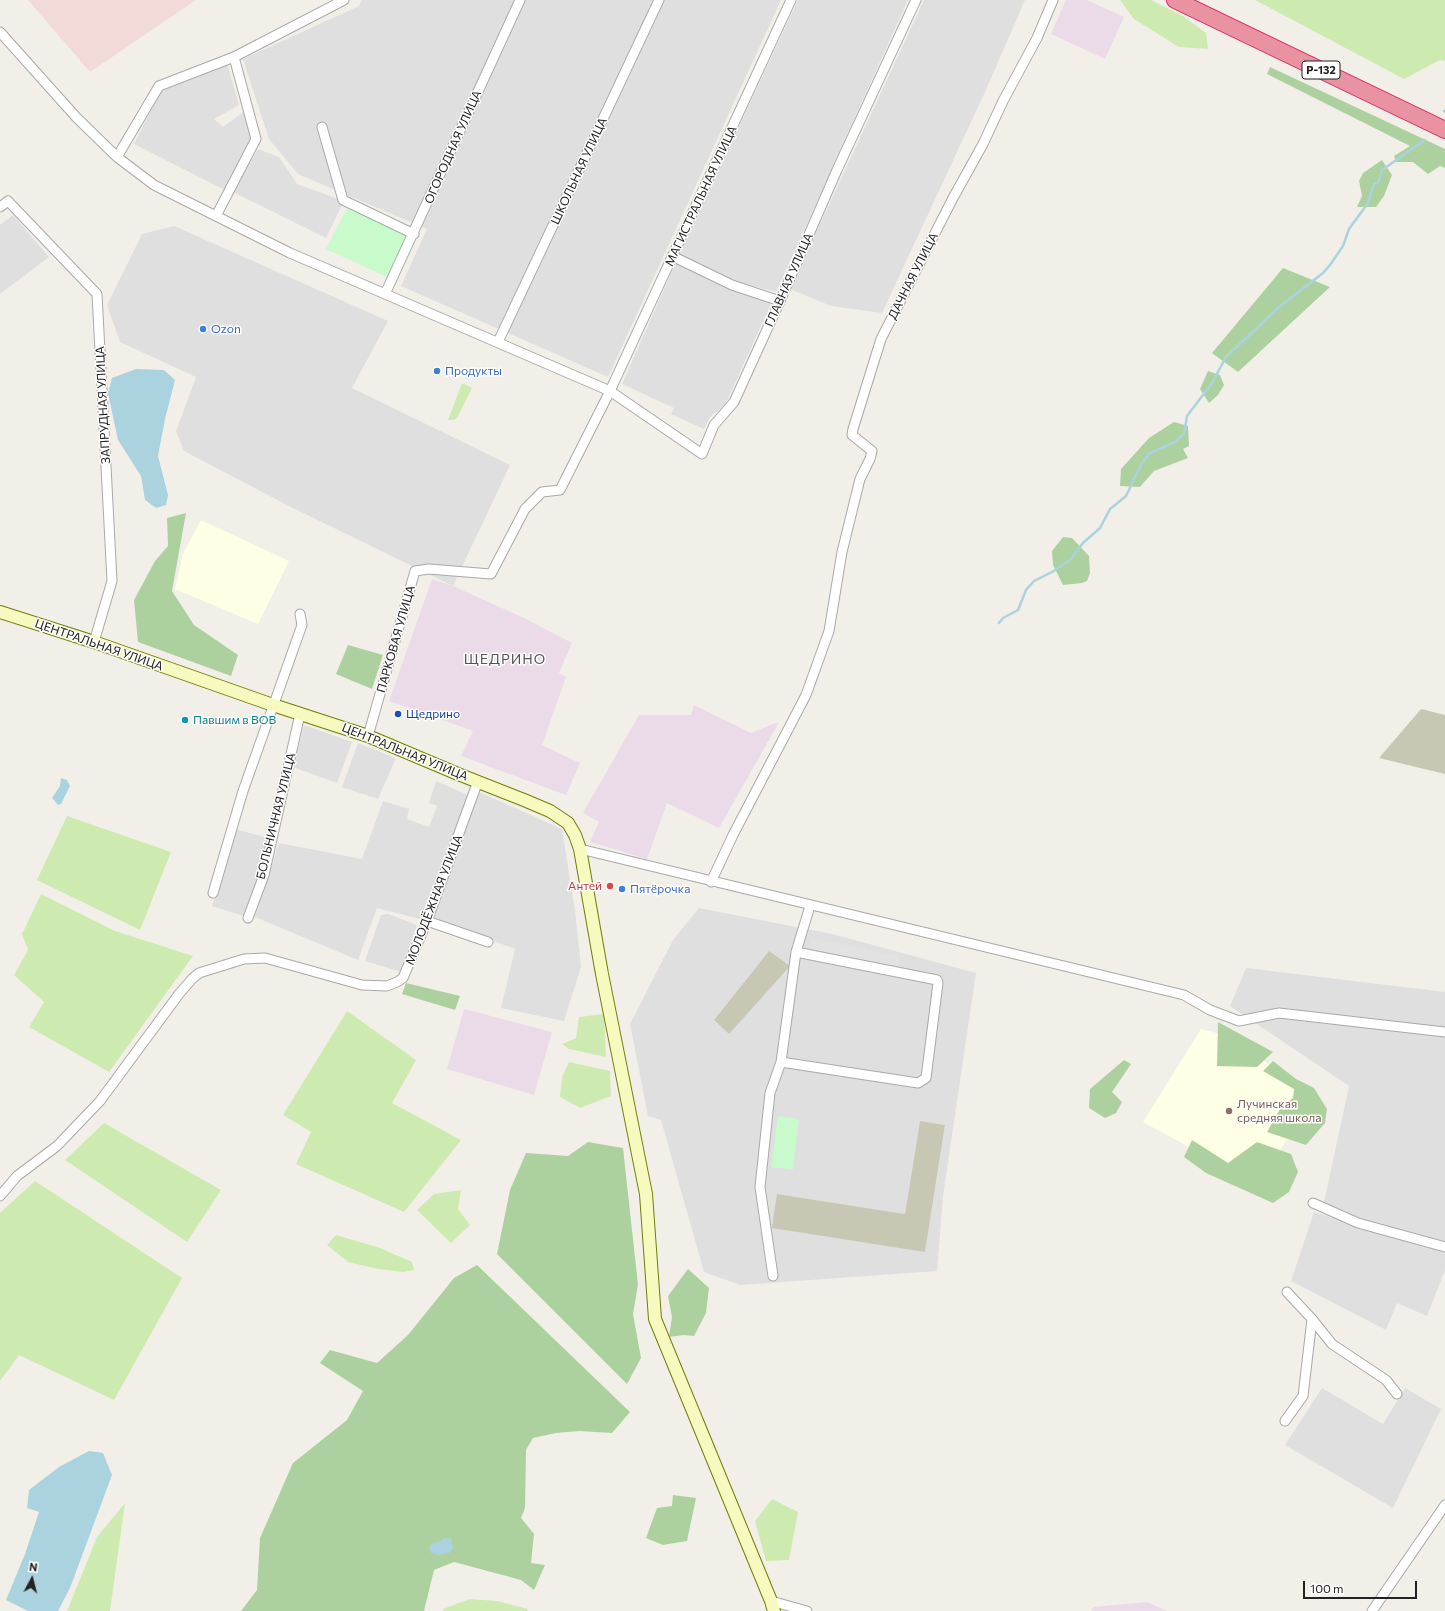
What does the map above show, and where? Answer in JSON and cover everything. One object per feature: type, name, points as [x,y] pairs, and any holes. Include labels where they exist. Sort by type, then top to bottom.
[{"type":"highway","name":"Р-132","points":[[1175,0],[1445,130]]},
{"type":"street","points":[[117,157],[159,86],[234,57],[344,0]]},
{"type":"street","name":"ОГОРОДНАЯ УЛИЦА","points":[[385,294],[414,234],[520,0]]},
{"type":"street","name":"ШКОЛЬНАЯ УЛИЦА","points":[[498,342],[659,0]]},
{"type":"street","name":"МАГИСТРАЛЬНАЯ УЛИЦА","points":[[525,509],[542,492],[560,490],[610,391],[791,0]]},
{"type":"street","name":"ГЛАВНАЯ УЛИЦА","points":[[610,391],[702,454],[714,425],[734,402],[837,170],[916,0]]},
{"type":"street","name":"ДАЧНАЯ УЛИЦА","points":[[711,882],[733,835],[806,695],[829,632],[840,558],[860,479],[870,459],[872,451],[852,435],[881,339],[1037,38],[1053,0]]},
{"type":"street","points":[[0,32],[76,117],[117,157],[154,185],[290,253],[610,391]]},
{"type":"street","points":[[216,216],[256,139],[234,57]]},
{"type":"street","points":[[322,127],[343,200],[414,234]]},
{"type":"street","name":"ЗАПРУДНАЯ УЛИЦА","points":[[0,207],[8,201],[97,294],[112,581],[94,642]]},
{"type":"street","points":[[672,256],[732,285],[780,301]]},
{"type":"street","name":"ПАРКОВАЯ УЛИЦА","points":[[368,736],[415,571],[429,569],[490,574],[525,509]]},
{"type":"street","name":"ЦЕНТРАЛЬНАЯ УЛИЦА","points":[[0,612],[94,642],[273,705],[368,736],[537,805],[568,823],[575,835],[580,849],[620,1066],[646,1194],[655,1319],[772,1606]]},
{"type":"street","points":[[212,892],[243,790],[302,625],[300,614]]},
{"type":"street","name":"БОЛЬНИЧНАЯ УЛИЦА","points":[[248,918],[264,874],[300,714]]},
{"type":"street","name":"МОЛОДЁЖНАЯ УЛИЦА","points":[[0,1196],[17,1176],[57,1146],[100,1101],[179,994],[192,978],[205,970],[254,958],[265,958],[362,985],[387,986],[403,978],[427,921],[478,781]]},
{"type":"street","points":[[580,849],[810,906],[1184,995],[1210,1010],[1239,1021],[1279,1013],[1445,1032]]},
{"type":"street","points":[[773,1276],[760,1187],[770,1093],[781,1062],[796,952],[810,906]]},
{"type":"street","points":[[427,921],[488,942]]},
{"type":"street","points":[[781,1062],[918,1083],[926,1078],[937,980],[796,952]]},
{"type":"street","points":[[1313,1203],[1358,1223],[1445,1247]]},
{"type":"street","points":[[1287,1292],[1332,1344],[1386,1380],[1397,1394]]},
{"type":"street","points":[[1285,1421],[1303,1396],[1312,1320]]},
{"type":"street","points":[[1372,1611],[1445,1505]]},
{"type":"street","points":[[772,1606],[807,1611]]},
{"type":"shaded area","points":[[28,0],[196,0],[90,72]]},
{"type":"shaded area","points":[[362,0],[781,0],[608,377],[401,286],[427,229],[298,174],[269,139],[243,59],[359,6]]},
{"type":"shaded area","points":[[798,0],[908,0],[776,292],[735,281],[679,255]]},
{"type":"shaded area","points":[[924,0],[1025,0],[985,92],[882,313],[831,306],[790,289]]},
{"type":"shaded area","points":[[1066,0],[1087,0],[1124,17],[1105,59],[1051,34]]},
{"type":"shaded area","points":[[227,64],[239,105],[214,119],[223,127],[247,109],[254,138],[225,190],[134,144],[161,91],[172,84]]},
{"type":"shaded area","points":[[258,149],[279,157],[297,184],[344,201],[326,238],[233,192]]},
{"type":"shaded area","points":[[13,215],[49,257],[0,294],[0,225]]},
{"type":"shaded area","points":[[174,226],[388,321],[352,388],[510,465],[453,586],[289,506],[184,451],[176,431],[196,377],[120,342],[107,305],[142,234]]},
{"type":"shaded area","points":[[676,262],[771,304],[725,405],[710,417],[704,429],[671,414],[674,408],[622,384]]},
{"type":"shaded area","points":[[201,520],[289,561],[258,624],[175,589],[183,554]]},
{"type":"shaded area","points":[[432,579],[453,586],[524,618],[572,643],[559,673],[566,677],[542,745],[580,763],[566,795],[461,756],[473,731],[389,701]]},
{"type":"shaded area","points":[[694,705],[751,733],[775,723],[778,724],[719,828],[667,803],[647,859],[590,842],[599,822],[583,813],[639,715],[691,715]]},
{"type":"shaded area","points":[[1421,709],[1445,715],[1445,774],[1379,758]]},
{"type":"shaded area","points":[[304,725],[352,742],[337,783],[293,767]]},
{"type":"shaded area","points":[[358,743],[396,758],[378,799],[342,787]]},
{"type":"shaded area","points":[[436,781],[468,795],[420,919],[377,908],[358,960],[255,917],[279,843],[362,859],[383,801],[409,809],[407,819],[429,827],[437,806],[429,803]]},
{"type":"shaded area","points":[[479,792],[562,829],[575,911],[581,967],[564,1021],[501,1008],[515,949],[433,918]]},
{"type":"shaded area","points":[[235,829],[268,838],[252,900],[248,902],[244,916],[212,906]]},
{"type":"shaded area","points":[[699,908],[832,934],[976,973],[943,1196],[937,1271],[740,1285],[704,1272],[661,1120],[648,1116],[630,1024],[673,940]],"holes":[[[769,951],[729,1034],[714,1020]],[[920,1121],[945,1125],[925,1252],[777,1194],[905,1214]]]},
{"type":"shaded area","points":[[388,914],[417,925],[401,972],[365,961],[381,915]]},
{"type":"shaded area","points":[[811,938],[900,956],[898,967],[808,949]]},
{"type":"shaded area","points":[[769,951],[790,966],[729,1034],[714,1020]]},
{"type":"shaded area","points":[[1246,968],[1445,992],[1445,1248],[1323,1207],[1349,1086],[1230,1006]]},
{"type":"shaded area","points":[[464,1009],[552,1032],[534,1095],[447,1069]]},
{"type":"shaded area","name":"Лучинская средняя школа","points":[[1201,1029],[1232,1037],[1315,1099],[1257,1184],[1143,1122]]},
{"type":"shaded area","points":[[920,1121],[945,1125],[925,1252],[772,1228],[777,1194],[905,1214]]},
{"type":"shaded area","points":[[1314,1212],[1445,1252],[1445,1270],[1427,1316],[1397,1303],[1386,1330],[1291,1281]]},
{"type":"shaded area","points":[[1322,1388],[1383,1424],[1405,1388],[1441,1409],[1393,1508],[1285,1445]]},
{"type":"shaded area","points":[[1147,1602],[1167,1611],[1091,1611],[1094,1607]]},
{"type":"green space","points":[[1120,0],[1151,0],[1183,16],[1206,33],[1208,49],[1179,47],[1134,19]]},
{"type":"green space","points":[[1255,0],[1445,0],[1445,61],[1440,60],[1404,79]]},
{"type":"green space","points":[[1270,67],[1445,149],[1445,168],[1440,166],[1428,174],[1413,162],[1396,162],[1394,156],[1410,146],[1267,74]]},
{"type":"green space","points":[[1382,160],[1392,175],[1384,196],[1376,207],[1357,207],[1362,196],[1359,181],[1363,173]]},
{"type":"green space","points":[[348,206],[407,234],[387,277],[326,249]]},
{"type":"green space","points":[[1283,268],[1330,287],[1238,372],[1212,353]]},
{"type":"green space","points":[[1208,371],[1220,375],[1224,385],[1218,395],[1209,403],[1200,389]]},
{"type":"green space","points":[[462,383],[472,388],[457,418],[448,420]]},
{"type":"green space","points":[[1174,422],[1188,426],[1189,446],[1183,449],[1188,458],[1154,471],[1140,487],[1120,486],[1121,469],[1149,438]]},
{"type":"green space","points":[[186,513],[172,591],[194,625],[238,655],[231,676],[138,642],[134,600],[155,561],[168,546],[167,518]]},
{"type":"green space","points":[[1063,537],[1072,538],[1089,556],[1090,573],[1087,581],[1063,585],[1053,565],[1052,551]]},
{"type":"green space","points":[[348,645],[383,655],[372,689],[336,674]]},
{"type":"green space","points":[[67,816],[171,852],[140,930],[37,880]]},
{"type":"green space","points":[[41,894],[115,931],[193,956],[109,1072],[29,1027],[44,1002],[14,975],[28,950],[22,934]]},
{"type":"green space","points":[[406,983],[460,996],[455,1010],[402,994]]},
{"type":"green space","points":[[347,1011],[416,1060],[392,1103],[461,1140],[404,1212],[296,1164],[311,1132],[283,1115]]},
{"type":"green space","points":[[604,1014],[606,1057],[569,1049],[562,1044],[576,1038],[579,1017]]},
{"type":"green space","points":[[1218,1022],[1273,1052],[1257,1067],[1217,1066]]},
{"type":"green space","points":[[1124,1060],[1131,1064],[1112,1092],[1122,1102],[1116,1113],[1105,1118],[1089,1108],[1090,1089]]},
{"type":"green space","points":[[1273,1061],[1296,1079],[1314,1088],[1327,1109],[1325,1123],[1306,1145],[1267,1132],[1280,1109],[1293,1098],[1294,1089],[1263,1071]]},
{"type":"green space","points":[[569,1062],[610,1071],[611,1096],[580,1108],[560,1097],[562,1077]]},
{"type":"green space","points":[[778,1116],[799,1119],[793,1170],[771,1167]]},
{"type":"green space","points":[[104,1123],[221,1190],[187,1242],[65,1160]]},
{"type":"green space","points":[[1192,1140],[1228,1163],[1257,1142],[1291,1154],[1298,1172],[1289,1192],[1273,1203],[1206,1173],[1184,1157]]},
{"type":"green space","points":[[588,1142],[623,1148],[638,1285],[633,1314],[641,1358],[627,1384],[497,1254],[510,1190],[526,1153],[568,1156]]},
{"type":"green space","points":[[35,1181],[182,1278],[114,1400],[19,1355],[0,1381],[0,1213]]},
{"type":"green space","points":[[461,1190],[458,1209],[470,1225],[451,1243],[417,1210],[434,1194]]},
{"type":"green space","points":[[336,1235],[380,1248],[412,1262],[414,1270],[403,1272],[378,1269],[348,1262],[327,1245]]},
{"type":"green space","points":[[477,1265],[630,1412],[612,1433],[579,1431],[556,1433],[533,1438],[526,1450],[525,1508],[521,1518],[534,1534],[531,1563],[545,1565],[534,1590],[521,1580],[454,1562],[434,1570],[424,1611],[241,1611],[257,1590],[260,1538],[293,1463],[347,1420],[363,1391],[320,1363],[330,1350],[377,1363],[408,1335],[454,1278]]},
{"type":"green space","points":[[688,1269],[709,1288],[706,1313],[694,1336],[684,1335],[669,1337],[672,1317],[668,1296]]},
{"type":"green space","points":[[673,1495],[696,1498],[687,1541],[663,1545],[646,1538],[657,1508],[672,1506]]},
{"type":"green space","points":[[772,1499],[798,1512],[789,1560],[766,1561],[755,1521]]},
{"type":"green space","points":[[125,1503],[110,1611],[67,1611],[97,1537]]},
{"type":"green space","points":[[470,1599],[497,1601],[528,1609],[527,1611],[443,1611],[443,1609]]},
{"type":"water","points":[[136,369],[164,370],[175,380],[165,419],[158,456],[168,495],[166,505],[156,508],[145,500],[141,476],[118,440],[108,393],[112,378]]},
{"type":"water","points":[[61,778],[67,780],[70,786],[61,804],[58,805],[52,798],[60,786]]},
{"type":"water","points":[[89,1451],[103,1453],[112,1475],[70,1588],[58,1611],[28,1611],[6,1600],[25,1554],[39,1512],[27,1508],[29,1490],[59,1467]]},
{"type":"water","points":[[444,1538],[451,1539],[453,1549],[449,1553],[438,1555],[431,1553],[429,1548],[432,1543],[439,1542]]},
{"type":"waterway","points":[[999,623],[1003,618],[1018,610],[1026,590],[1034,581],[1052,572],[1070,560],[1083,543],[1100,528],[1110,509],[1126,496],[1142,463],[1150,453],[1175,442],[1184,434],[1187,416],[1212,383],[1226,357],[1279,307],[1323,273],[1343,246],[1349,229],[1368,203],[1374,184],[1378,183],[1382,170],[1425,140]]},
{"type":"place","name":"Ozon","points":[[203,329]]},
{"type":"place","name":"Продукты","points":[[437,371]]},
{"type":"place","name":"Щедрино","points":[[398,714]]},
{"type":"place","name":"Павшим в ВОВ","points":[[185,720]]},
{"type":"place","name":"Антей","points":[[610,886]]},
{"type":"place","name":"Пятёрочка","points":[[622,889]]},
{"type":"place","name":"Лучинская средняя школа","points":[[1229,1111]]},
{"type":"district","name":"ЩЕДРИНО","points":[[505,659]]}]
